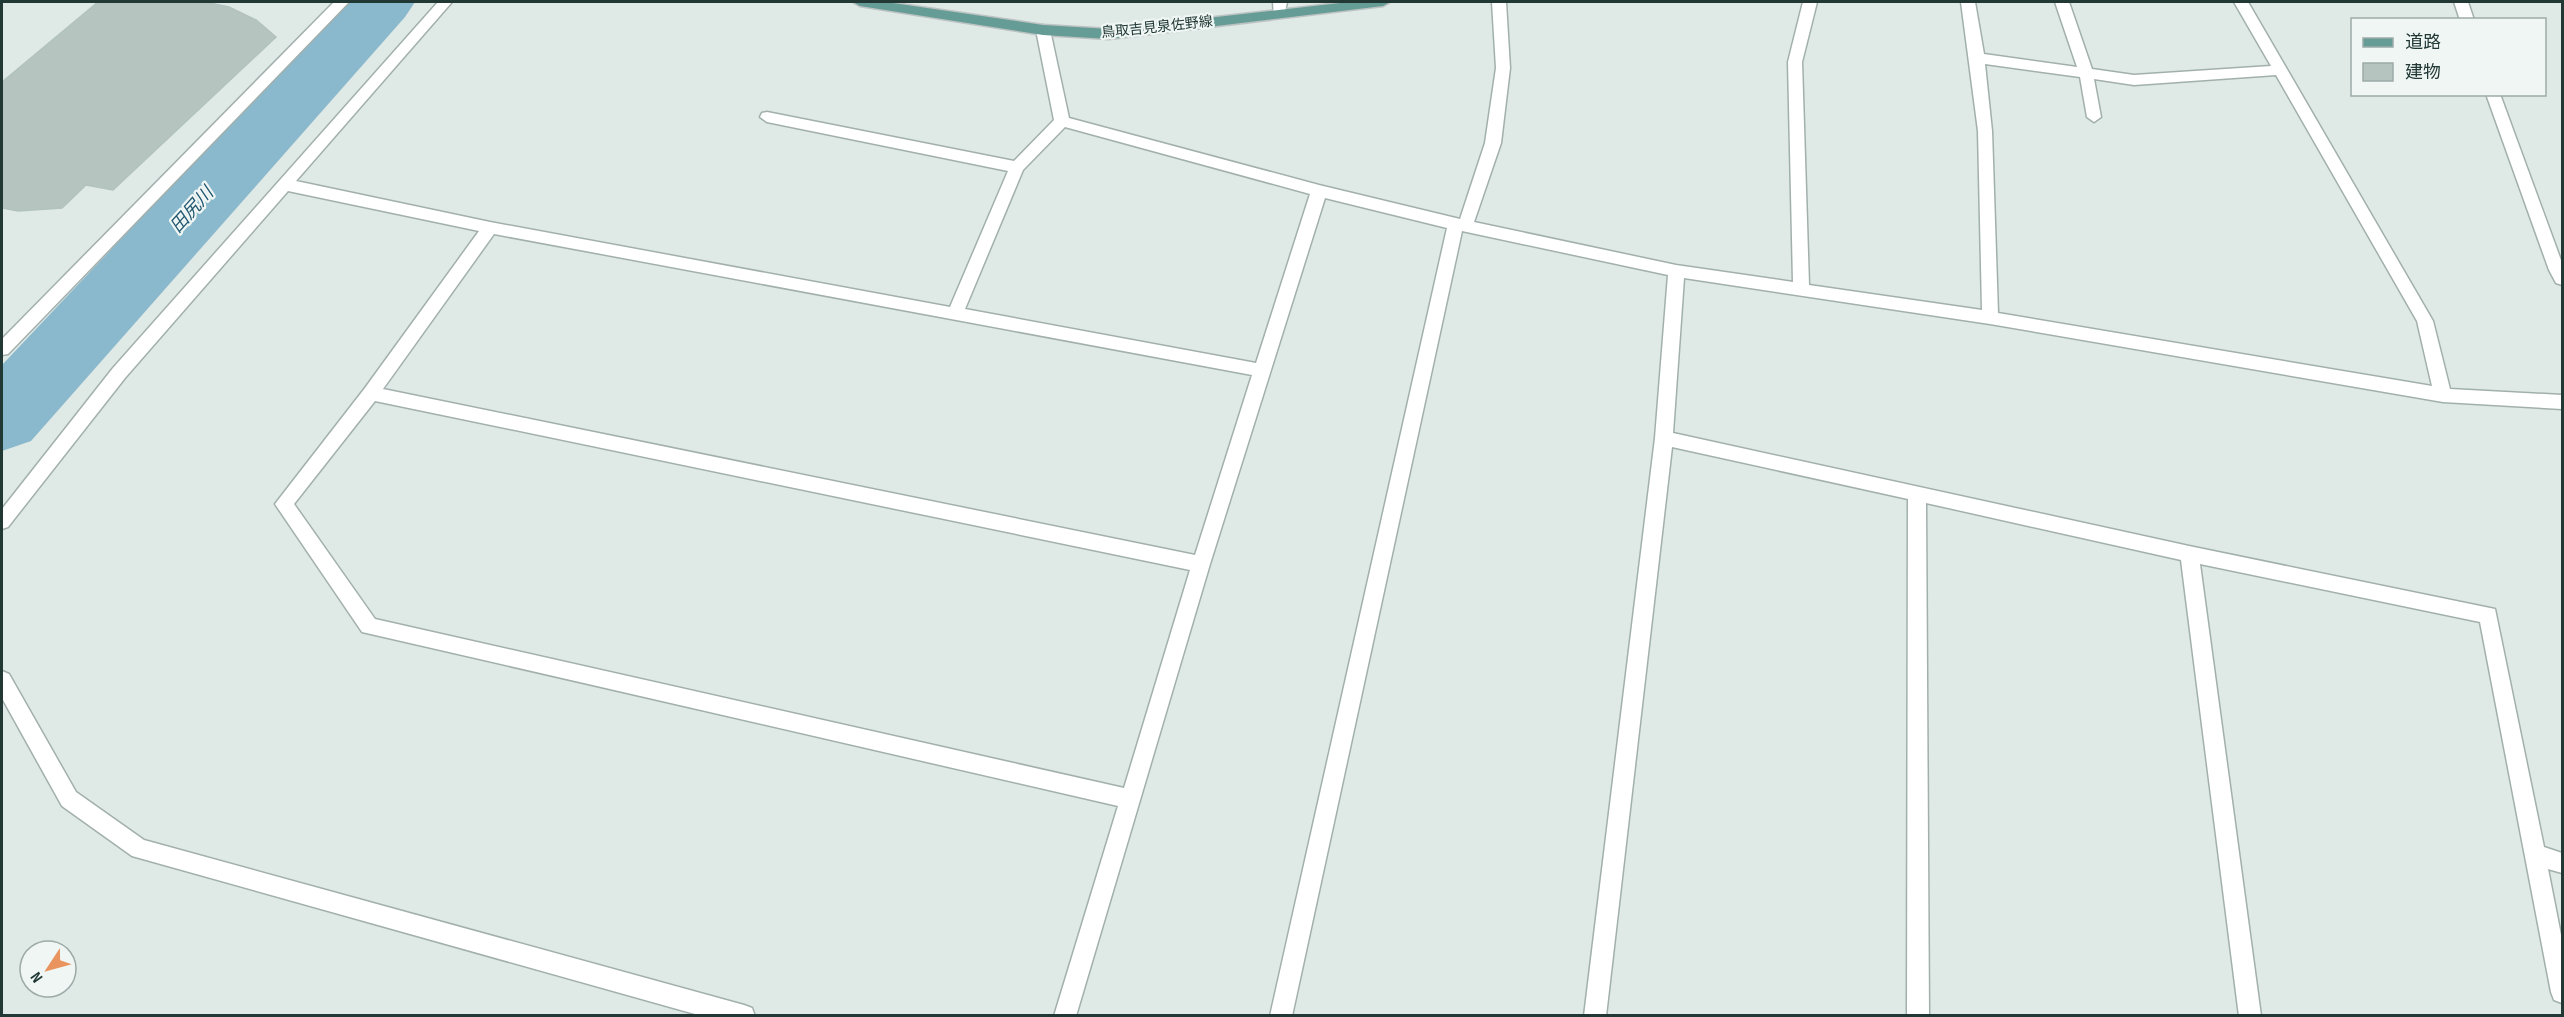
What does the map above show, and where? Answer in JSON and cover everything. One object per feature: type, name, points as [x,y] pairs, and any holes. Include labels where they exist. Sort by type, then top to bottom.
[{"type":"main road","name":"鳥取吉見泉佐野線","points":[[860,2],[1043,30],[1109,34],[1279,8],[1383,2]]},
{"type":"street","points":[[2,349],[342,2]]},
{"type":"street","points":[[2,522],[119,373],[445,2]]},
{"type":"street","points":[[1281,1016],[1460,225],[1492,143],[1503,68],[1498,2]]},
{"type":"street","points":[[1801,290],[1795,62],[1810,2]]},
{"type":"street","points":[[1968,2],[1985,131],[1990,318]]},
{"type":"street","points":[[2062,2],[2086,73],[2094,117]]},
{"type":"street","points":[[2241,2],[2425,321],[2443,395]]},
{"type":"street","points":[[2461,2],[2466,18]]},
{"type":"street","points":[[1043,30],[1062,121]]},
{"type":"street","points":[[1977,58],[2134,80],[2280,70]]},
{"type":"street","points":[[2494,96],[2562,279]]},
{"type":"street","points":[[767,117],[1017,167]]},
{"type":"street","points":[[955,314],[1017,167],[1062,121]]},
{"type":"street","points":[[1062,121],[1319,191],[1460,225],[1676,271],[1990,318],[2443,395],[2562,402]]},
{"type":"street","points":[[283,184],[490,228],[1264,371]]},
{"type":"street","points":[[1065,1016],[1202,564],[1319,191]]},
{"type":"street","points":[[490,228],[371,393],[284,504],[369,626],[1130,799]]},
{"type":"street","points":[[1595,1016],[1664,438],[1676,271]]},
{"type":"street","points":[[371,393],[1202,564]]},
{"type":"street","points":[[1664,438],[2189,554],[2488,615],[2562,992]]},
{"type":"street","points":[[1917,493],[1918,1016]]},
{"type":"street","points":[[2189,554],[2250,1016]]},
{"type":"street","points":[[2,680],[69,799],[139,849],[744,1016]]},
{"type":"street","points":[[2536,855],[2562,863]]},
{"type":"building","points":[[98,2],[205,2],[229,7],[256,20],[276,37],[113,190],[86,185],[62,208],[18,211],[2,208],[2,82]]},
{"type":"waterway","name":"田尻川","points":[[2,418],[382,2]]}]
